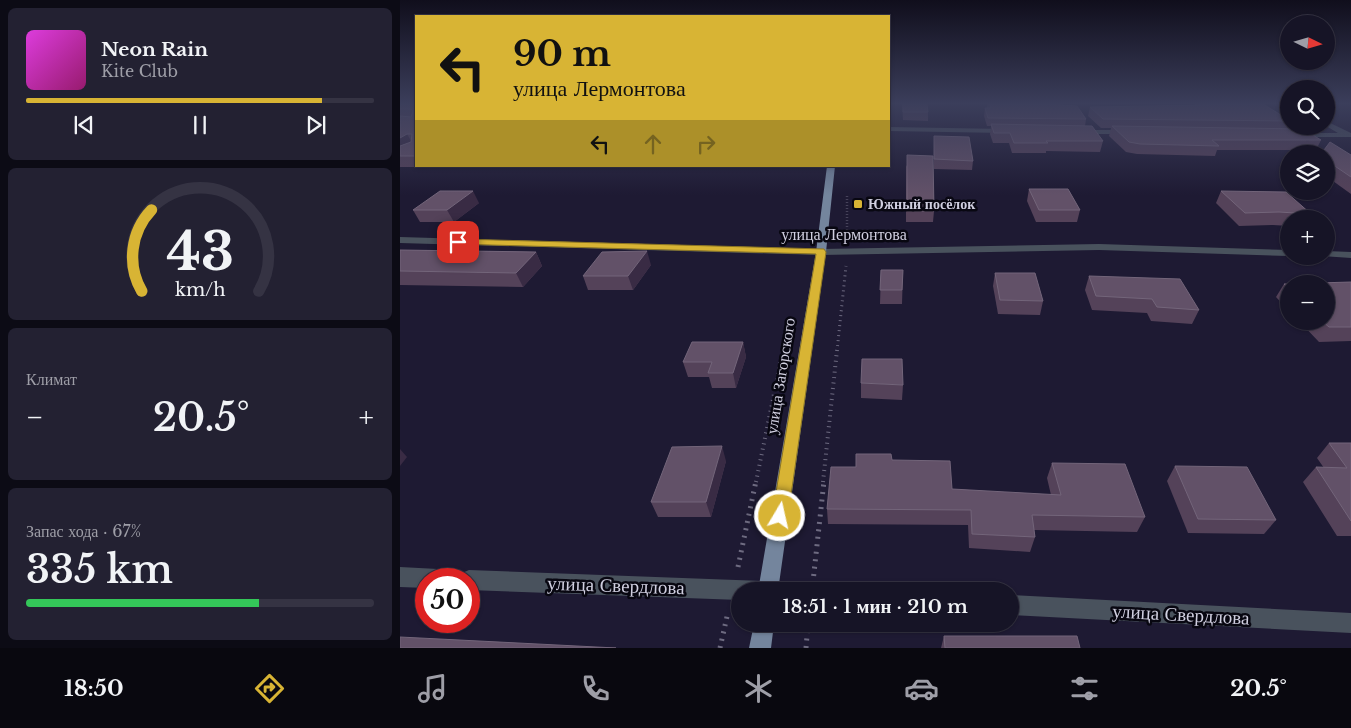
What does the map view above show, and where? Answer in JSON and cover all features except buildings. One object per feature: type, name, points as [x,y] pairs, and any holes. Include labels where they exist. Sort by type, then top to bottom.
[{"type":"main road","name":"улица Загорского","points":[[769,582],[821,252],[831,167]]},
{"type":"main road","points":[[760,648],[763,632]]},
{"type":"street","points":[[1319,135],[1350,136]]},
{"type":"street","name":"улица Лермонтова","points":[[400,240],[821,252],[1099,247],[1280,253]]},
{"type":"street","points":[[1335,254],[1351,255]]},
{"type":"street","points":[[400,577],[415,578]]},
{"type":"street","name":"улица Свердлова","points":[[480,580],[731,590]]},
{"type":"street","name":"улица Свердлова","points":[[1019,605],[1351,623]]},
{"type":"path","points":[[813,582],[847,251],[847,194]]},
{"type":"path","points":[[735,582],[789,319]]},
{"type":"path","points":[[720,648],[731,599]]},
{"type":"path","points":[[806,648],[807,632]]},
{"type":"place","name":"Южный посёлок","points":[[858,204]]},
{"type":"route","points":[[458,242],[821,252],[780,516]]}]
